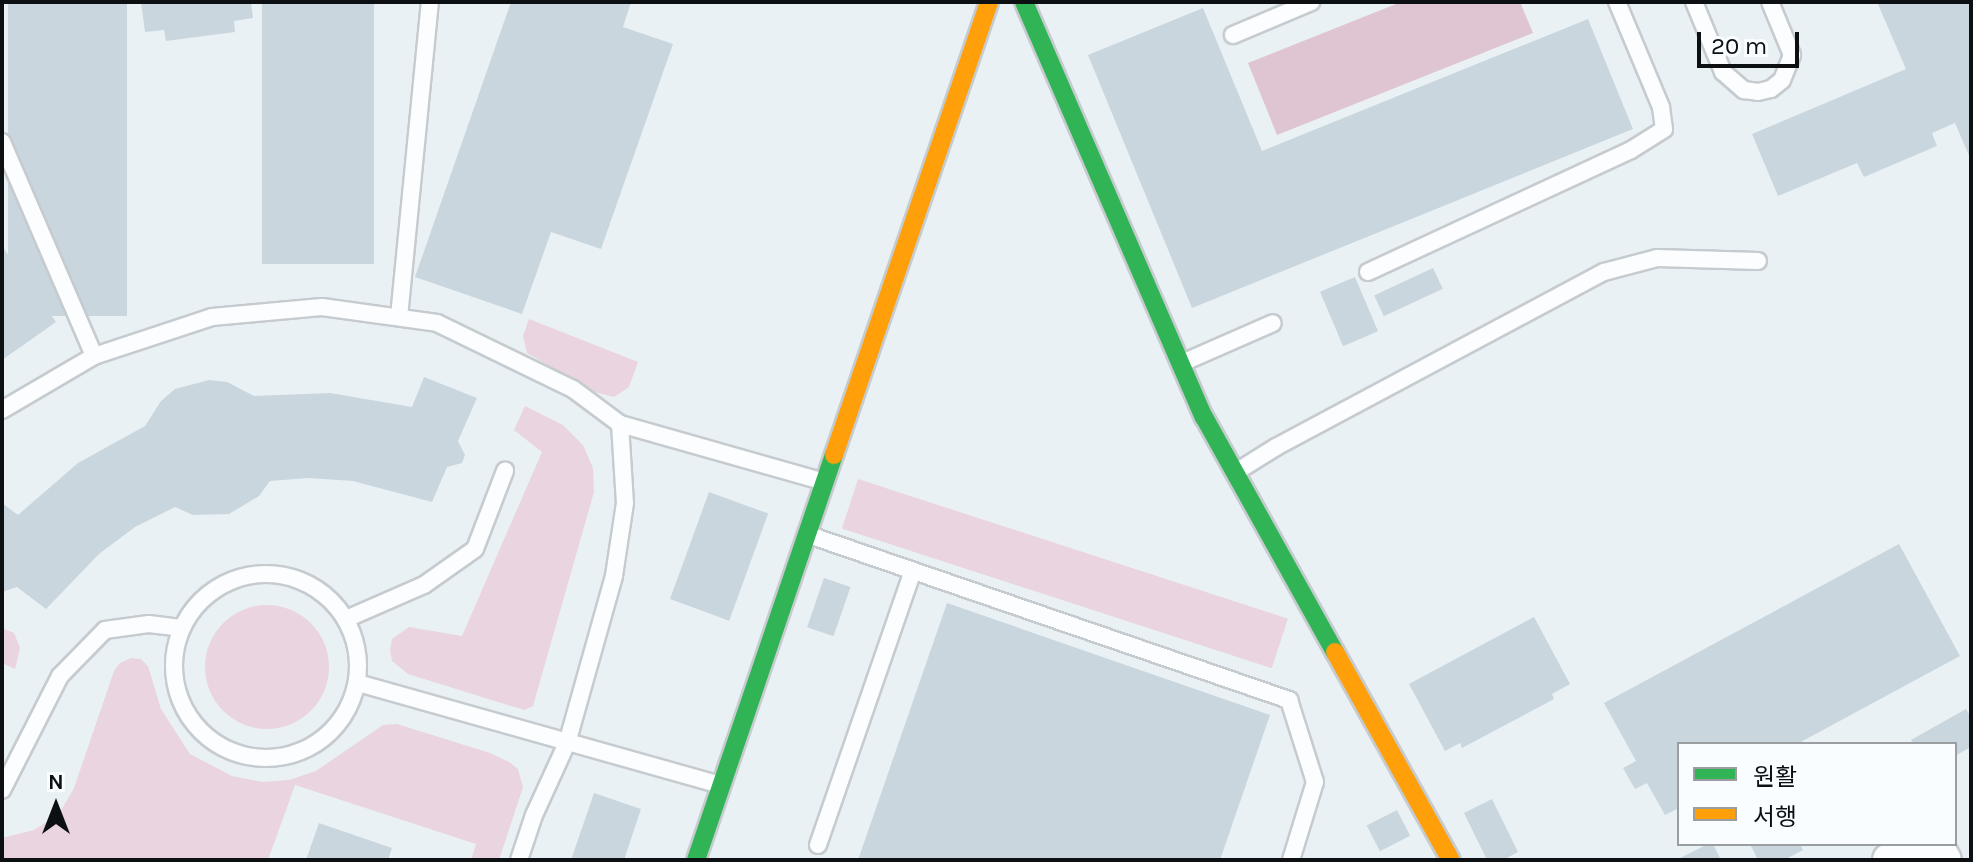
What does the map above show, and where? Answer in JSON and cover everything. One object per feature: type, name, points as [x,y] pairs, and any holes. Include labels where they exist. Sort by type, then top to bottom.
[{"type":"street","points":[[696,860],[989,2]]},
{"type":"street","points":[[1024,2],[1204,417],[1451,860]]},
{"type":"street","points":[[1889,860],[1915,846]]},
{"type":"lane","points":[[399,317],[430,2]]},
{"type":"lane","points":[[1233,35],[1292,6],[1311,2]]},
{"type":"lane","points":[[1368,272],[1631,150],[1664,129],[1661,107],[1617,2]]},
{"type":"lane","points":[[1694,2],[1723,72],[1744,90],[1758,92],[1771,89],[1782,80],[1792,55],[1770,2]]},
{"type":"lane","points":[[2,142],[94,356]]},
{"type":"lane","points":[[1235,473],[1276,447],[1604,272],[1657,258],[1758,261]]},
{"type":"lane","points":[[2,410],[94,356],[212,317],[322,307],[437,323],[573,389],[620,424],[827,483]]},
{"type":"lane","points":[[1181,363],[1273,323]]},
{"type":"lane","points":[[519,860],[534,815],[567,743],[614,576],[625,503],[620,424]]},
{"type":"lane","points":[[346,619],[424,585],[475,549],[505,471]]},
{"type":"lane","points":[[809,535],[1289,700],[1315,782],[1291,860]]},
{"type":"lane","points":[[818,845],[913,571]]},
{"type":"lane","points":[[250,575],[294,577],[332,601],[346,619],[357,650],[358,683],[339,724],[304,751],[260,759],[238,754],[200,732],[177,693],[175,649],[181,628],[209,593],[250,575]]},
{"type":"lane","points":[[2,790],[60,676],[105,630],[149,624],[181,628]]},
{"type":"lane","points":[[358,683],[722,785]]},
{"type":"shaded area","points":[[1401,2],[1520,2],[1533,33],[1277,135],[1248,63]]},
{"type":"shaded area","points":[[529,319],[638,362],[629,387],[614,397],[594,392],[527,353],[523,336]]},
{"type":"shaded area","points":[[525,406],[563,425],[583,445],[593,468],[594,492],[533,706],[524,710],[408,674],[392,661],[390,650],[392,639],[409,627],[462,636],[542,452],[514,430]]},
{"type":"shaded area","points":[[858,479],[1288,619],[1272,668],[842,528]]},
{"type":"shaded area","points":[[267,605],[291,609],[311,623],[325,643],[329,667],[325,691],[311,711],[291,725],[267,729],[243,725],[223,711],[209,691],[205,667],[209,643],[223,623],[243,609]]},
{"type":"shaded area","points":[[2,628],[14,633],[20,648],[15,669],[2,663]]},
{"type":"shaded area","points":[[131,658],[141,659],[148,666],[161,709],[190,754],[232,776],[263,782],[289,780],[316,771],[383,725],[397,724],[490,753],[509,762],[518,769],[523,787],[499,860],[471,860],[476,844],[295,785],[268,860],[2,860],[2,838],[34,830],[59,814],[74,788],[114,671],[120,663]]},
{"type":"building","points":[[8,2],[127,2],[127,316],[8,316]]},
{"type":"building","points":[[141,2],[251,2],[253,18],[234,21],[235,32],[166,41],[164,30],[145,32]]},
{"type":"building","points":[[262,2],[374,2],[374,264],[262,264]]},
{"type":"building","points":[[511,2],[631,2],[623,27],[673,44],[601,249],[551,232],[522,314],[415,277]]},
{"type":"building","points":[[1877,2],[1971,2],[1971,160],[1955,123],[1932,133],[1937,146],[1864,177],[1857,163],[1778,196],[1752,134],[1906,69]]},
{"type":"building","points":[[1203,8],[1262,151],[1588,19],[1633,129],[1192,308],[1088,55]]},
{"type":"building","points":[[2,246],[56,322],[2,360]]},
{"type":"building","points":[[1433,268],[1443,289],[1384,316],[1374,295]]},
{"type":"building","points":[[1355,277],[1378,331],[1343,346],[1320,292]]},
{"type":"building","points":[[424,377],[477,398],[458,441],[465,455],[462,463],[447,467],[432,502],[353,481],[308,478],[270,481],[259,496],[229,514],[193,515],[175,507],[135,527],[99,554],[46,609],[17,587],[2,592],[2,503],[18,515],[78,463],[145,426],[161,401],[175,389],[209,380],[227,382],[254,396],[330,393],[412,407]]},
{"type":"building","points":[[709,492],[768,514],[729,621],[670,599]]},
{"type":"building","points":[[1899,544],[1960,656],[1801,742],[1677,742],[1677,809],[1665,815],[1647,783],[1635,789],[1623,768],[1636,761],[1604,703]]},
{"type":"building","points":[[824,578],[850,587],[834,636],[807,627]]},
{"type":"building","points":[[947,603],[1270,715],[1220,860],[858,860]]},
{"type":"building","points":[[1534,617],[1570,684],[1552,694],[1554,699],[1462,748],[1460,743],[1445,751],[1409,684]]},
{"type":"building","points":[[1966,709],[1971,717],[1971,747],[1957,755],[1957,742],[1911,740]]},
{"type":"building","points":[[594,793],[641,809],[624,860],[571,860]]},
{"type":"building","points":[[1492,799],[1518,852],[1503,860],[1487,860],[1464,813]]},
{"type":"building","points":[[1397,810],[1410,836],[1380,851],[1367,825]]},
{"type":"building","points":[[319,823],[392,848],[388,860],[306,860]]},
{"type":"building","points":[[1704,846],[1714,846],[1721,860],[1676,860]]},
{"type":"building","points":[[1751,846],[1801,846],[1803,850],[1784,860],[1758,860]]},
{"type":"traffic: fast","points":[[1024,2],[1204,417],[1335,652]]},
{"type":"traffic: fast","points":[[696,860],[834,455]]},
{"type":"traffic: slow","points":[[834,455],[989,2]]},
{"type":"traffic: slow","points":[[1335,652],[1451,860]]}]
